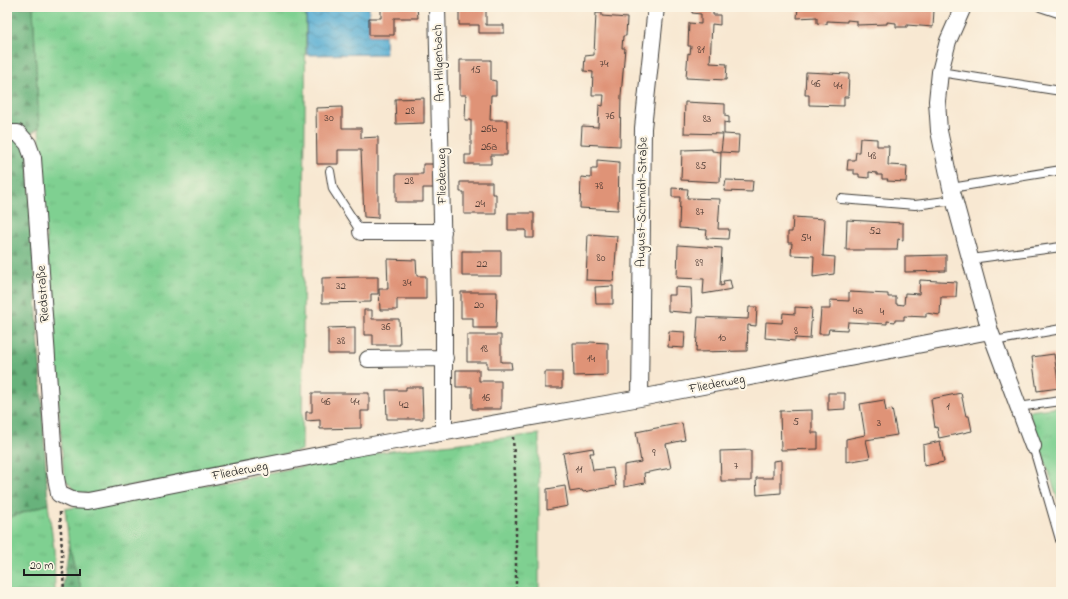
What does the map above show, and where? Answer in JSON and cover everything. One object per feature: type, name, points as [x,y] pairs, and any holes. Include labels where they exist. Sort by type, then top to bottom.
[{"type":"street","name":"Am Hilgenbach","points":[[437,7],[440,119]]},
{"type":"street","name":"August-Schmidt-Straße","points":[[640,398],[643,128],[656,7]]},
{"type":"street","points":[[963,7],[948,41],[940,72],[937,101],[939,131],[952,194],[992,336],[1033,446]]},
{"type":"street","name":"Fliederweg","points":[[440,119],[445,358],[444,432]]},
{"type":"street","name":"Riedstraße","points":[[7,133],[18,133],[28,144],[33,158],[55,472],[59,494]]},
{"type":"street","points":[[361,232],[443,232]]},
{"type":"street","name":"Fliederweg","points":[[59,494],[72,500],[88,501],[344,450],[992,336]]},
{"type":"street","points":[[368,359],[445,358]]},
{"type":"lane","points":[[1040,7],[1061,14]]},
{"type":"lane","points":[[940,72],[1061,90]]},
{"type":"lane","points":[[841,200],[915,205],[952,194],[1061,170]]},
{"type":"lane","points":[[330,171],[333,189],[361,232]]},
{"type":"lane","points":[[971,259],[1061,247]]},
{"type":"lane","points":[[992,336],[1061,329]]},
{"type":"lane","points":[[1018,407],[1061,401]]},
{"type":"lane","points":[[1033,446],[1061,543]]},
{"type":"path","points":[[511,420],[515,479],[516,592]]},
{"type":"path","points":[[59,494],[61,562],[64,592]]},
{"type":"green space","points":[[7,7],[33,7],[39,128],[27,136],[48,504],[7,518]]},
{"type":"green space","points":[[33,7],[306,7],[302,450],[212,471],[90,494],[75,491],[64,478],[41,168]]},
{"type":"green space","points":[[1061,407],[1061,509],[1028,411]]},
{"type":"green space","points":[[539,434],[539,592],[82,592],[69,546],[65,509],[374,453]]},
{"type":"green space","points":[[48,504],[54,548],[55,592],[7,592],[7,518]]},
{"type":"green space","points":[[69,546],[82,592],[62,592]]},
{"type":"water","points":[[306,7],[369,7],[369,35],[385,35],[386,54],[307,55]]},
{"type":"building","points":[[381,7],[417,7],[418,18],[394,18],[394,35],[369,35],[369,18],[381,18]]},
{"type":"building","points":[[459,7],[486,7],[486,25],[504,25],[504,33],[479,33],[479,25],[459,25]]},
{"type":"building","points":[[692,7],[713,7],[713,15],[720,15],[720,25],[712,24],[710,63],[727,64],[726,80],[686,78],[688,53],[690,54],[691,46],[688,46],[689,23],[701,24],[701,14],[692,13]]},
{"type":"building","points":[[798,7],[918,7],[918,10],[934,10],[933,27],[907,25],[907,27],[896,27],[896,23],[887,22],[887,24],[857,25],[857,21],[847,20],[847,22],[827,21],[827,24],[817,23],[817,17],[797,18]]},
{"type":"building","points":[[596,13],[602,13],[602,16],[627,18],[626,36],[623,36],[622,48],[625,48],[621,96],[620,146],[581,144],[582,126],[598,127],[599,105],[603,106],[604,95],[592,95],[593,72],[584,71],[585,56],[594,55]]},
{"type":"building","points":[[460,60],[491,60],[491,80],[496,81],[496,95],[491,95],[490,120],[507,120],[507,155],[491,155],[491,164],[465,164],[465,155],[471,155],[471,120],[465,120],[466,95],[460,95]]},
{"type":"building","points":[[806,72],[849,74],[848,97],[844,97],[844,106],[809,105],[809,95],[805,95]]},
{"type":"building","points":[[424,98],[424,123],[396,124],[395,99]]},
{"type":"building","points":[[685,102],[725,104],[725,116],[729,117],[729,123],[724,122],[724,134],[739,135],[738,153],[721,152],[723,134],[684,133]]},
{"type":"building","points":[[342,107],[342,128],[361,128],[361,138],[378,137],[378,218],[364,217],[361,150],[338,150],[338,164],[317,164],[316,108]]},
{"type":"building","points":[[860,138],[877,139],[877,146],[889,146],[888,165],[907,166],[906,182],[887,181],[888,179],[882,179],[882,175],[869,172],[869,178],[859,177],[859,174],[854,174],[854,170],[847,170],[848,160],[855,160],[856,152],[859,152]]},
{"type":"building","points":[[712,149],[712,151],[721,152],[720,182],[681,180],[682,150]]},
{"type":"building","points":[[597,160],[619,162],[618,210],[580,208],[581,177],[591,178],[591,169],[597,169]]},
{"type":"building","points":[[423,164],[439,164],[439,188],[423,188],[423,202],[396,202],[396,174],[423,174]]},
{"type":"building","points":[[726,180],[753,181],[752,192],[724,191]]},
{"type":"building","points":[[460,182],[492,182],[492,194],[496,194],[496,214],[464,214],[464,192],[460,192]]},
{"type":"building","points":[[672,188],[688,189],[687,198],[720,199],[718,229],[729,229],[728,239],[706,238],[707,230],[679,228],[680,197],[672,197]]},
{"type":"building","points":[[508,213],[534,213],[534,238],[526,238],[526,230],[508,230]]},
{"type":"building","points":[[793,217],[825,219],[823,256],[835,257],[834,274],[813,277],[814,256],[791,255],[792,243],[788,243],[788,232],[792,232]]},
{"type":"building","points":[[847,220],[903,223],[903,240],[898,239],[897,250],[846,250]]},
{"type":"building","points":[[588,234],[617,236],[614,281],[586,280]]},
{"type":"building","points":[[678,245],[722,248],[720,286],[724,285],[723,281],[730,280],[732,289],[703,294],[704,279],[677,278]]},
{"type":"building","points":[[462,251],[501,251],[501,276],[462,276]]},
{"type":"building","points":[[946,255],[946,271],[905,272],[905,256]]},
{"type":"building","points":[[387,259],[416,260],[417,276],[426,276],[426,299],[397,299],[397,310],[380,310],[379,289],[388,289]]},
{"type":"building","points":[[378,277],[378,294],[371,294],[371,302],[322,303],[322,278]]},
{"type":"building","points":[[920,280],[957,282],[956,297],[941,297],[940,315],[926,313],[926,317],[904,316],[904,320],[895,320],[895,322],[887,321],[887,324],[848,322],[847,330],[829,329],[828,334],[819,334],[821,309],[830,309],[830,300],[849,301],[849,292],[888,294],[888,297],[896,297],[896,304],[904,305],[905,293],[919,294]]},
{"type":"building","points":[[613,286],[613,304],[596,304],[595,287]]},
{"type":"building","points":[[675,287],[691,288],[692,313],[668,311],[668,295],[675,295]]},
{"type":"building","points":[[461,292],[497,292],[496,328],[473,328],[473,318],[461,318]]},
{"type":"building","points":[[749,307],[757,307],[756,326],[748,325],[747,351],[696,352],[698,317],[748,319]]},
{"type":"building","points":[[795,307],[812,308],[810,339],[795,338],[795,341],[765,338],[766,322],[782,323],[783,313],[795,314]]},
{"type":"building","points":[[364,310],[372,310],[372,319],[399,319],[400,345],[373,345],[373,335],[364,335]]},
{"type":"building","points":[[355,327],[355,354],[328,354],[328,328]]},
{"type":"building","points":[[669,331],[685,332],[684,348],[668,347]]},
{"type":"building","points":[[467,335],[501,335],[501,362],[511,362],[512,369],[487,369],[487,362],[467,362]]},
{"type":"building","points":[[573,343],[608,343],[608,375],[574,376]]},
{"type":"building","points":[[1054,354],[1059,388],[1037,391],[1032,357]]},
{"type":"building","points":[[456,370],[479,370],[479,381],[501,381],[501,409],[472,409],[472,387],[456,387]]},
{"type":"building","points":[[545,372],[562,372],[562,388],[545,388]]},
{"type":"building","points":[[406,387],[422,387],[423,419],[387,419],[386,390],[406,390]]},
{"type":"building","points":[[312,393],[369,393],[369,411],[361,411],[361,428],[320,429],[320,420],[306,421],[306,412],[312,412]]},
{"type":"building","points":[[828,393],[845,393],[845,409],[828,410]]},
{"type":"building","points":[[961,393],[966,416],[969,416],[972,431],[939,438],[937,427],[935,428],[931,399]]},
{"type":"building","points":[[884,400],[886,411],[892,409],[897,435],[866,440],[870,458],[846,462],[846,439],[865,435],[860,404]]},
{"type":"building","points":[[812,410],[812,433],[818,433],[818,449],[781,450],[780,411]]},
{"type":"building","points":[[682,423],[685,440],[666,444],[671,468],[644,473],[645,483],[624,487],[624,465],[641,462],[636,432]]},
{"type":"building","points":[[940,441],[944,462],[924,466],[923,445]]},
{"type":"building","points":[[593,448],[594,453],[590,453],[593,470],[613,468],[616,486],[583,492],[582,490],[570,492],[563,453]]},
{"type":"building","points":[[751,450],[751,481],[721,481],[720,451]]},
{"type":"building","points":[[781,460],[781,493],[757,495],[756,478],[773,478],[773,461]]},
{"type":"building","points":[[565,486],[568,506],[547,510],[547,489]]}]
